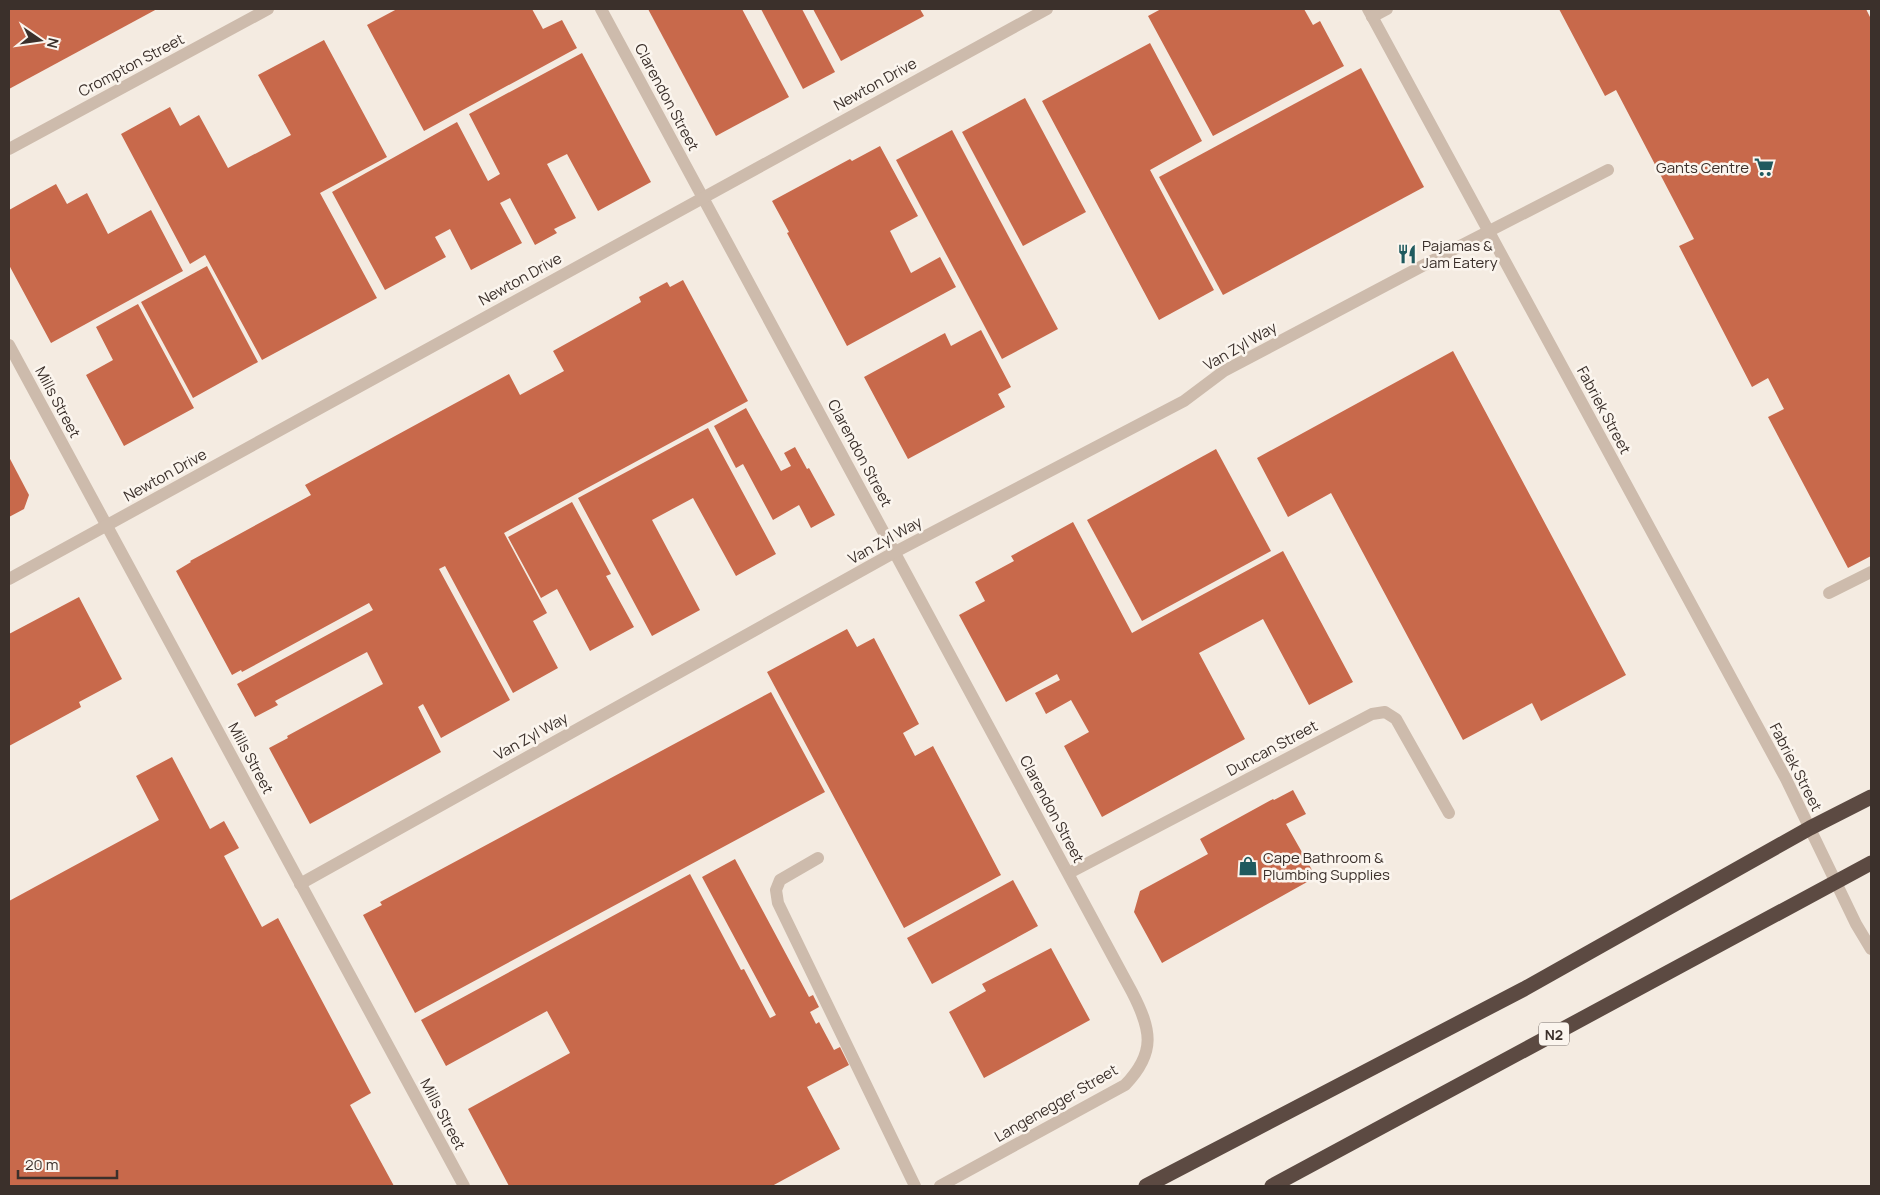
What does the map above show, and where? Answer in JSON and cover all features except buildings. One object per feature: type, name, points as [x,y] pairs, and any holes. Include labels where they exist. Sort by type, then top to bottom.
[{"type":"highway","points":[[1146,1186],[1524,989],[1810,828],[1871,797]]},
{"type":"highway","name":"N2","points":[[1272,1186],[1837,883],[1871,862]]},
{"type":"street","name":"Crompton Street","points":[[9,150],[268,9]]},
{"type":"street","name":"Clarendon Street","points":[[601,9],[1132,992]]},
{"type":"street","name":"Newton Drive","points":[[9,579],[1047,9]]},
{"type":"street","points":[[1370,13],[1387,9]]},
{"type":"street","name":"Fabriek Street","points":[[1370,13],[1741,696],[1810,828],[1856,924],[1871,949]]},
{"type":"street","name":"Van Zyl Way","points":[[300,884],[895,552],[1184,401],[1224,370],[1608,170]]},
{"type":"street","name":"Mills Street","points":[[9,345],[464,1186]]},
{"type":"street","points":[[1829,593],[1871,572]]},
{"type":"street","name":"Duncan Street","points":[[1068,873],[1372,714],[1385,712],[1396,719],[1449,813]]},
{"type":"street","points":[[818,858],[780,880],[776,890],[778,903],[915,1186]]},
{"type":"street","name":"Langenegger Street","points":[[940,1186],[1125,1085],[1136,1074],[1144,1060],[1148,1044],[1148,1028],[1143,1013],[1132,992]]},
{"type":"place","name":"Gants Centre","points":[[1764,167]]},
{"type":"place","name":"Pajamas & Jam Eatery","points":[[1407,254]]},
{"type":"place","name":"Cape Bathroom & Plumbing Supplies","points":[[1248,866]]}]
